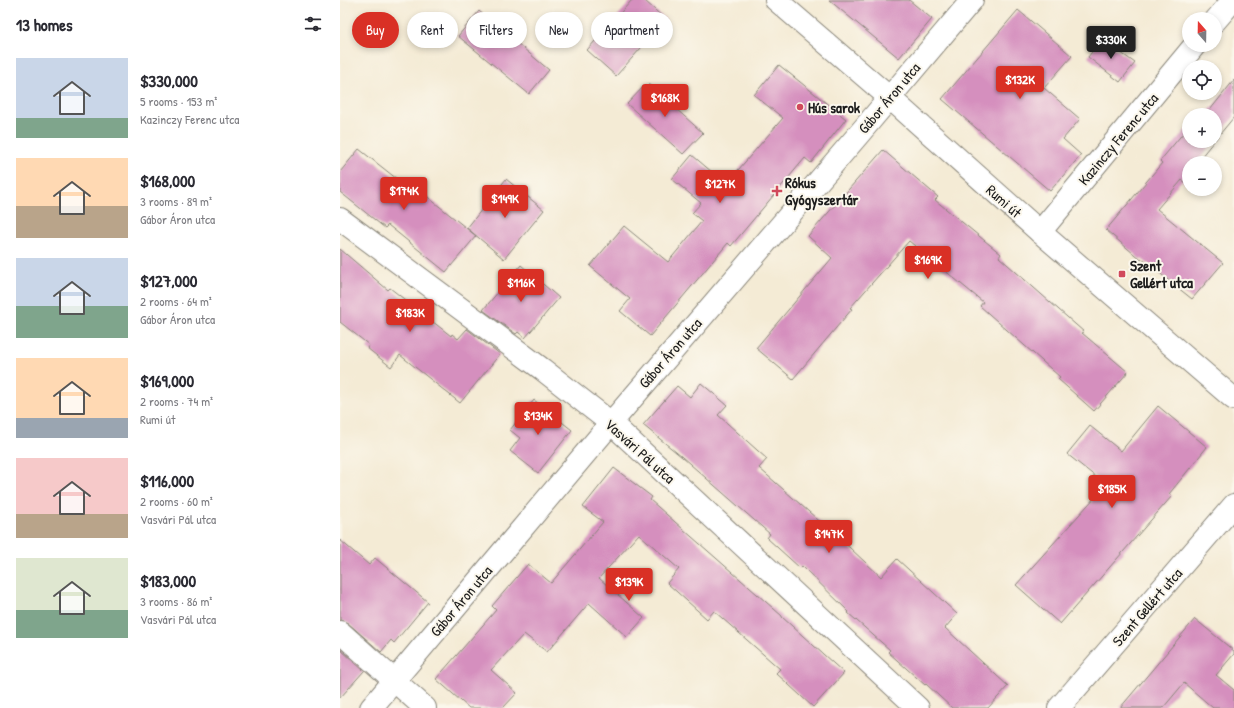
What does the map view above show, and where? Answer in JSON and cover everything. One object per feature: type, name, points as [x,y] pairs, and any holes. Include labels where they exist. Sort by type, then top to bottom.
[{"type":"street","name":"Rumi út","points":[[776,0],[890,98],[1040,232],[1234,399]]},
{"type":"street","name":"Gábor Áron utca","points":[[370,708],[972,0]]},
{"type":"street","points":[[1222,13],[1233,0]]},
{"type":"street","name":"Kazinczy Ferenc utca","points":[[1040,232],[1190,52]]},
{"type":"street","name":"Vasvári Pál utca","points":[[340,219],[542,369],[611,423],[918,708]]},
{"type":"street","name":"Szent Gellért utca","points":[[1059,708],[1234,505]]},
{"type":"street","points":[[340,632],[425,708]]},
{"type":"building","points":[[632,0],[644,0],[657,12],[621,12]]},
{"type":"building","points":[[829,0],[909,0],[932,19],[899,58]]},
{"type":"building","points":[[1018,10],[1072,56],[1044,88],[1080,119],[1063,139],[1081,155],[1050,191],[942,99]]},
{"type":"building","points":[[466,26],[466,43],[458,36]]},
{"type":"building","points":[[1102,39],[1135,63],[1120,82],[1088,57]]},
{"type":"building","points":[[591,46],[591,48],[641,48],[616,76],[587,50]]},
{"type":"building","points":[[473,48],[523,48],[549,70],[529,94]]},
{"type":"building","points":[[779,65],[846,119],[811,163],[805,158],[731,246],[728,243],[650,336],[620,311],[630,299],[590,266],[624,226],[668,262],[702,221],[692,213],[701,203],[672,179],[692,155],[726,184],[783,118],[754,95]]},
{"type":"building","points":[[1234,80],[1234,117],[1222,132],[1222,108],[1212,108],[1218,100],[1222,100],[1222,95]]},
{"type":"building","points":[[647,83],[703,133],[683,154],[627,104]]},
{"type":"building","points":[[1182,134],[1182,148],[1208,148],[1202,156],[1182,156],[1182,180],[1157,209],[1223,263],[1192,299],[1142,259],[1141,260],[1106,230],[1162,163],[1160,161]]},
{"type":"building","points":[[359,149],[421,198],[424,194],[476,236],[446,272],[388,225],[385,228],[340,192],[340,172]]},
{"type":"building","points":[[883,150],[938,197],[935,200],[1001,254],[999,257],[1084,332],[1082,333],[1128,372],[1094,411],[1058,379],[1060,377],[980,306],[983,302],[909,241],[850,308],[852,309],[793,379],[756,348],[832,258],[808,236]]},
{"type":"building","points":[[506,179],[544,210],[504,259],[467,228]]},
{"type":"building","points":[[340,249],[388,290],[390,288],[451,336],[452,334],[458,339],[467,329],[500,354],[460,403],[400,355],[391,367],[367,348],[369,345],[340,322]]},
{"type":"building","points":[[521,265],[559,298],[525,338],[518,332],[516,334],[483,310]]},
{"type":"building","points":[[701,383],[727,405],[718,415],[767,459],[759,468],[881,577],[897,559],[957,614],[945,628],[1008,686],[988,708],[952,708],[888,652],[890,650],[848,613],[849,612],[802,566],[800,568],[767,538],[770,534],[643,425],[677,386],[690,397]]},
{"type":"building","points":[[534,400],[572,430],[538,473],[510,451],[520,438],[510,430]]},
{"type":"building","points":[[1158,406],[1207,447],[1169,494],[1172,496],[1060,624],[1016,585],[1106,485],[1067,454],[1090,426],[1121,451]]},
{"type":"building","points":[[614,468],[652,497],[650,500],[782,616],[844,673],[813,707],[776,673],[780,669],[714,611],[707,619],[667,583],[679,569],[639,534],[599,578],[644,618],[627,637],[589,603],[547,652],[524,634],[491,670],[517,693],[503,708],[469,708],[436,679],[496,610],[492,606],[528,564],[551,583],[603,522],[583,507]]},
{"type":"building","points":[[340,540],[369,565],[375,558],[428,602],[394,643],[391,640],[381,652],[348,623],[340,620]]},
{"type":"building","points":[[1195,619],[1234,651],[1234,654],[1216,675],[1234,690],[1234,708],[1213,708],[1184,683],[1163,708],[1120,708]]},
{"type":"building","points":[[340,649],[364,671],[340,698]]},
{"type":"place","name":"Hús sarok","points":[[800,107]]},
{"type":"place","name":"Rókus Gyógyszertár","points":[[777,191]]},
{"type":"place","name":"Szent Gellért utca","points":[[1122,274]]}]
